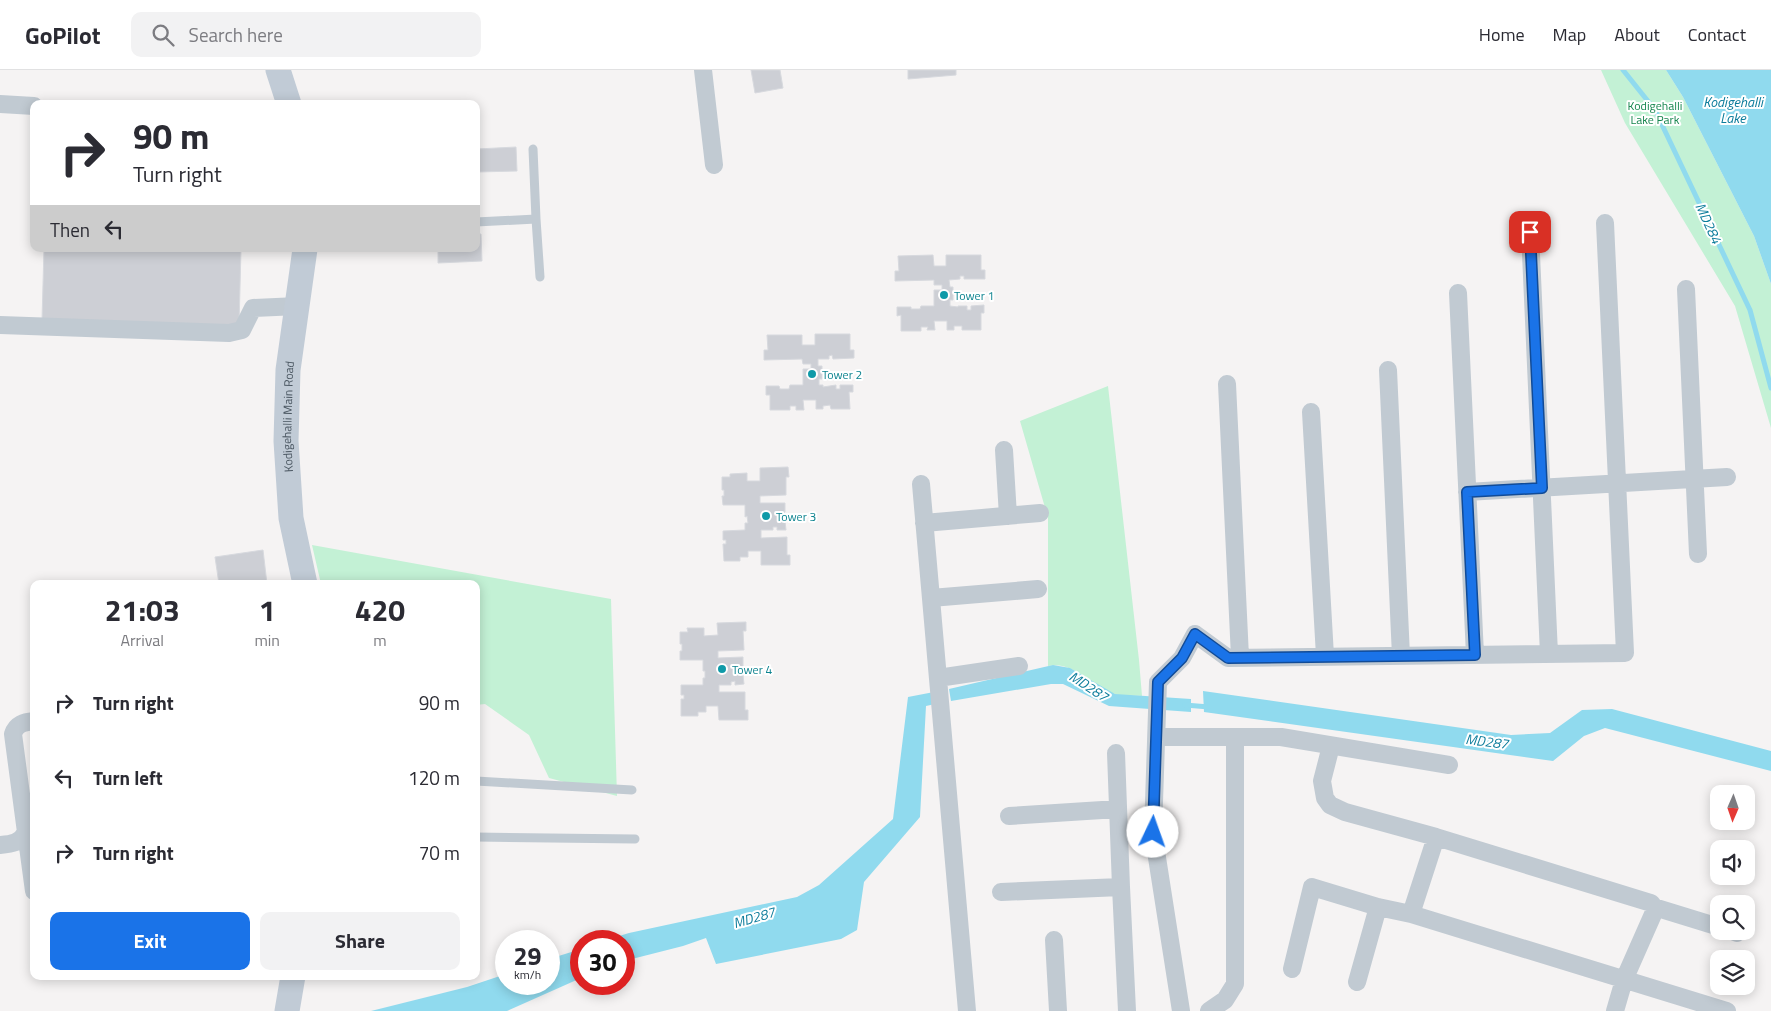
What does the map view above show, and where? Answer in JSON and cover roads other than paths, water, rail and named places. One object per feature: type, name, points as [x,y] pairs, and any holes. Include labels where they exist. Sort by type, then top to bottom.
[{"type":"street","points":[[278,70],[288,100]]},
{"type":"street","points":[[703,70],[714,165]]},
{"type":"street","points":[[0,104],[30,106]]},
{"type":"street","points":[[1181,1011],[1153,832],[1158,682],[1182,658],[1195,634],[1228,658],[1625,653],[1605,223]]},
{"type":"street","points":[[1530,232],[1549,654]]},
{"type":"street","name":"Kodigehalli Main Road","points":[[304,580],[291,518],[286,441],[288,370],[305,252]]},
{"type":"street","points":[[1686,289],[1698,554]]},
{"type":"street","points":[[1458,293],[1475,655]]},
{"type":"street","points":[[0,326],[229,333],[242,330],[253,308],[298,306]]},
{"type":"street","points":[[1388,370],[1401,656]]},
{"type":"street","points":[[1227,384],[1240,657]]},
{"type":"street","points":[[1311,412],[1325,656]]},
{"type":"street","points":[[1004,450],[1008,516]]},
{"type":"street","points":[[1467,492],[1727,478]]},
{"type":"street","points":[[921,484],[967,1011]]},
{"type":"street","points":[[924,523],[1040,513]]},
{"type":"street","points":[[931,598],[1038,589]]},
{"type":"street","points":[[938,678],[1019,666]]},
{"type":"street","points":[[0,725],[29,722]]},
{"type":"street","points":[[29,722],[18,725],[13,734],[30,862]]},
{"type":"street","points":[[1157,730],[1235,738],[1281,738],[1449,765]]},
{"type":"street","points":[[1209,1011],[1225,1000],[1235,984],[1235,738]]},
{"type":"street","points":[[1331,746],[1322,781],[1325,798],[1330,805],[1345,812],[1436,837],[1647,901],[1654,907],[1710,924]]},
{"type":"street","points":[[1116,753],[1127,1011]]},
{"type":"street","points":[[1009,816],[1118,809]]},
{"type":"street","points":[[0,845],[18,842],[26,832]]},
{"type":"street","points":[[1411,914],[1436,837]]},
{"type":"street","points":[[1001,892],[1121,887]]},
{"type":"street","points":[[1292,970],[1312,887],[1378,907],[1411,914],[1726,1011]]},
{"type":"street","points":[[1356,982],[1378,907]]},
{"type":"street","points":[[1615,1011],[1624,980],[1654,912],[1654,907]]},
{"type":"street","points":[[1054,940],[1058,1011]]},
{"type":"street","points":[[287,1011],[292,980]]},
{"type":"lane","points":[[533,149],[540,277]]},
{"type":"lane","points":[[480,222],[536,219]]},
{"type":"lane","points":[[480,780],[632,790]]},
{"type":"lane","points":[[480,837],[635,840]]},
{"type":"water","name":"Kodigehalli Lake","points":[[1666,70],[1771,70],[1771,284],[1754,236],[1683,97]]},
{"type":"water","points":[[1053,665],[1070,668],[1115,694],[1191,699],[1191,712],[1109,706],[1063,684],[1051,684],[951,701],[949,689]]},
{"type":"water","points":[[1203,691],[1511,735],[1550,733],[1582,710],[1612,709],[1771,751],[1771,771],[1605,728],[1584,736],[1553,761],[1204,712]]},
{"type":"water","points":[[934,692],[935,704],[926,706],[920,817],[864,882],[857,930],[841,939],[716,964],[706,938],[635,958],[635,932],[797,897],[819,885],[893,819],[908,697]]},
{"type":"water","points":[[570,952],[570,983],[560,987],[560,956]]},
{"type":"water","points":[[495,978],[495,995],[543,995],[507,1011],[371,1011],[467,987]]},
{"type":"waterway","name":"MD284","points":[[1623,70],[1655,110],[1750,310],[1771,388]]},
{"type":"waterway","name":"MD287","points":[[1185,705],[1209,707]]},
{"type":"place","name":"Tower 1","points":[[944,295]]},
{"type":"place","name":"Tower 2","points":[[812,374]]},
{"type":"place","name":"Tower 3","points":[[766,516]]},
{"type":"place","name":"Tower 4","points":[[722,669]]},
{"type":"park label","name":"Kodigehalli Lake Park","points":[[1655,112]]}]
